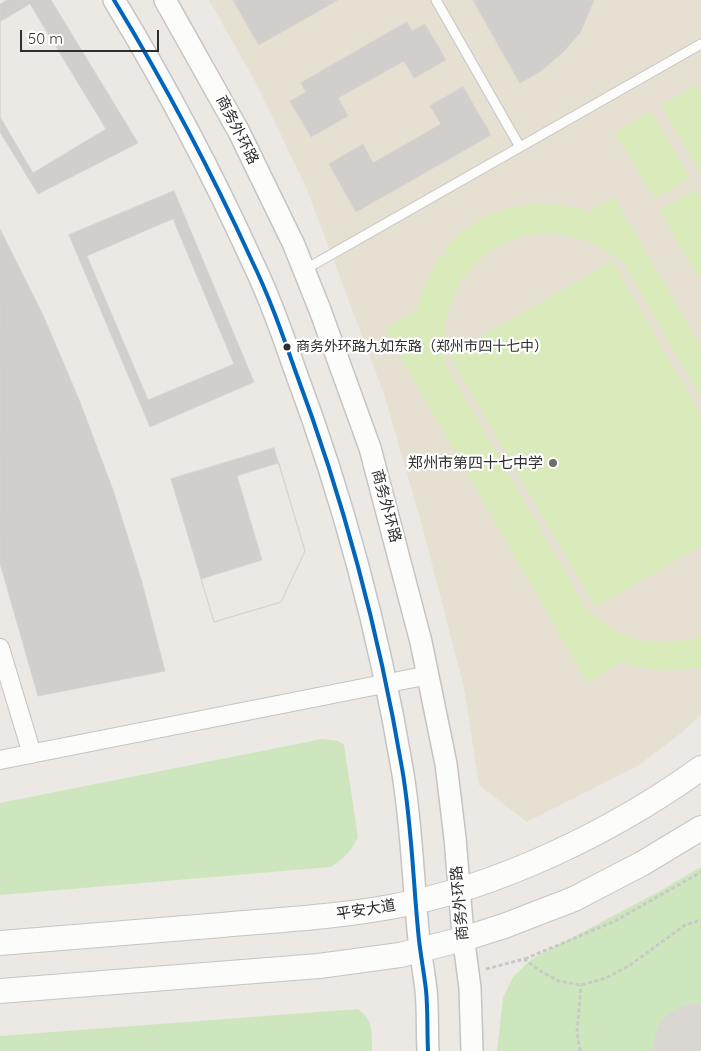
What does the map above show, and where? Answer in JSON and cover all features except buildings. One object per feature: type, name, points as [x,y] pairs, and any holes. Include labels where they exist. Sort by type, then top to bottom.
[{"type":"main road","name":"平安大道","points":[[0,943],[315,917],[391,907],[416,901],[459,889],[554,854],[619,820],[678,785],[701,768]]},
{"type":"main road","points":[[0,990],[320,966],[400,955],[463,939],[504,926],[574,899],[643,863],[701,828]]},
{"type":"street","points":[[114,0],[200,152],[253,263],[276,317],[328,461],[386,683],[403,771],[420,950],[426,991],[428,1051]]},
{"type":"street","name":"商务外环路","points":[[165,0],[239,132],[294,245],[370,448],[429,675],[446,764],[463,939],[470,988],[472,1051]]},
{"type":"street","points":[[0,648],[32,754]]},
{"type":"street","points":[[0,760],[429,675]]},
{"type":"lane","points":[[436,0],[520,147]]},
{"type":"lane","points":[[304,270],[701,44]]},
{"type":"path","points":[[468,974],[524,959],[615,921],[701,872]]},
{"type":"path","points":[[524,959],[559,981],[581,985],[606,978],[630,965],[685,925],[701,920]]},
{"type":"path","points":[[580,1051],[577,1032],[581,985]]},
{"type":"shaded area","name":"郑州市第四十七中学","points":[[209,0],[701,0],[701,715],[680,734],[639,765],[527,822],[479,785],[464,688],[423,529],[385,397],[306,187],[255,81]]},
{"type":"shaded area","points":[[690,1004],[701,1004],[701,1051],[654,1051],[654,1041],[662,1020],[670,1012]]},
{"type":"green space","points":[[696,85],[701,93],[700,173],[661,105]]},
{"type":"green space","points":[[651,111],[690,178],[654,199],[615,132]]},
{"type":"green space","points":[[696,189],[701,199],[701,276],[698,277],[659,210]]},
{"type":"green space","points":[[614,197],[701,347],[701,397],[624,264],[592,243],[558,234],[526,236],[496,248],[472,268],[454,295],[445,328],[447,367],[586,608],[612,628],[639,640],[668,642],[701,636],[701,667],[661,670],[622,662],[587,682],[384,329],[417,310],[427,280],[441,255],[459,235],[480,220],[504,209],[530,204],[559,205],[590,211]]},
{"type":"green space","points":[[612,261],[701,415],[701,546],[595,607],[449,355]]},
{"type":"green space","points":[[322,739],[338,741],[344,745],[358,837],[347,854],[331,867],[0,895],[0,803]]},
{"type":"green space","points":[[701,867],[701,1051],[497,1051],[503,998],[513,977],[532,959]]},
{"type":"green space","points":[[358,1009],[367,1018],[371,1028],[372,1051],[0,1051],[0,1036]]},
{"type":"transit line","points":[[114,0],[187,128],[258,274],[275,315],[312,418],[344,517],[371,616],[402,768],[410,832],[419,940],[426,990],[428,1051]]},
{"type":"place","name":"商务外环路九如东路（郑州市四十七中）","points":[[287,347]]},
{"type":"place","name":"郑州市第四十七中学","points":[[553,463]]}]
